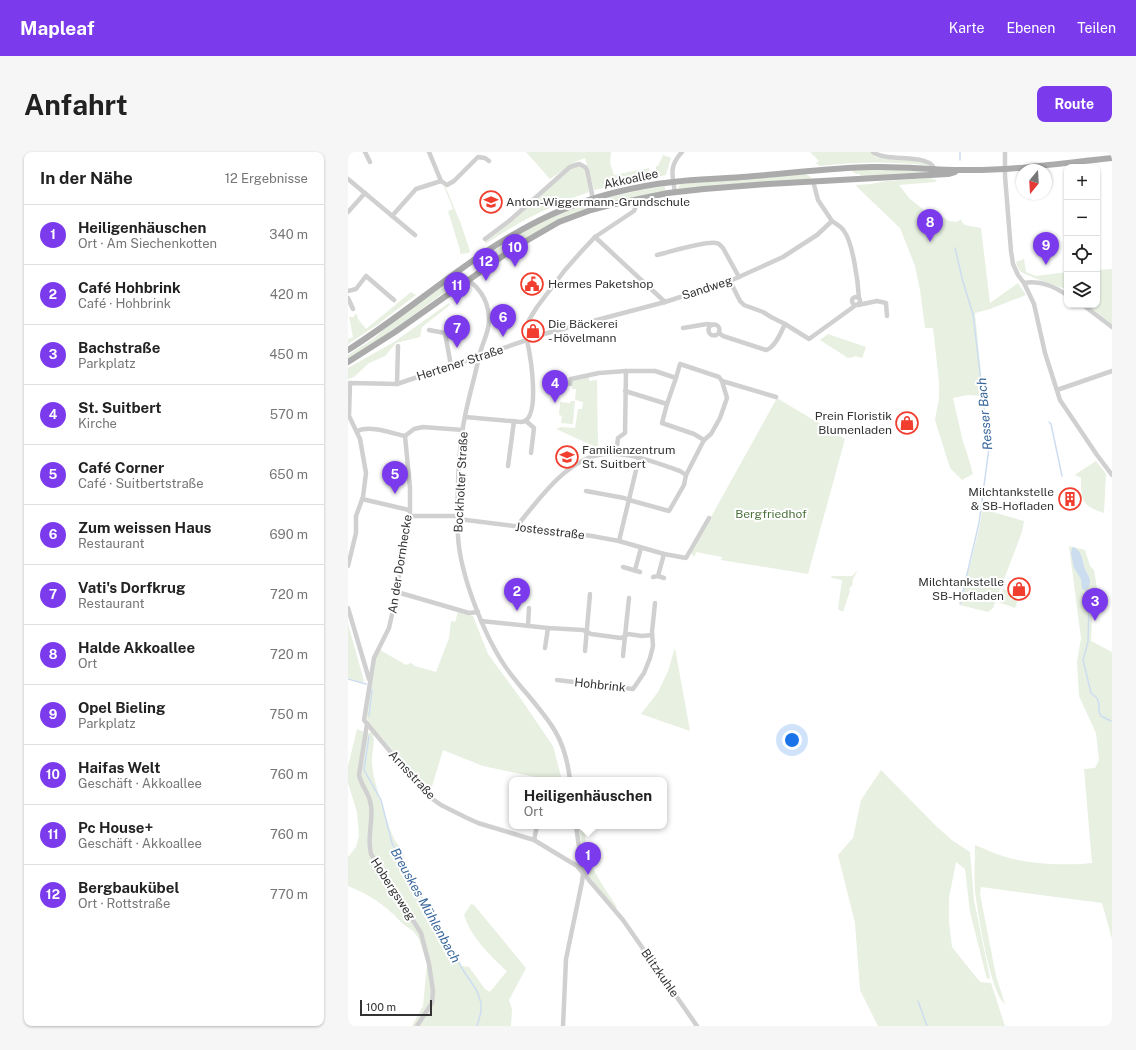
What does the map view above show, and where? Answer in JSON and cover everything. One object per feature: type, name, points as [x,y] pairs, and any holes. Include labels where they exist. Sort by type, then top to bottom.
[{"type":"main road","name":"Akkoallee","points":[[348,362],[395,332],[514,248],[559,222],[591,210],[675,192],[963,170],[1042,166],[1112,158]]},
{"type":"main road","name":"Akkoallee","points":[[348,350],[366,339],[457,271],[515,232],[555,213],[593,198],[673,182],[819,170],[883,167],[935,172]]},
{"type":"main road","points":[[813,182],[814,176],[819,170]]},
{"type":"main road","name":"Akkoallee","points":[[824,181],[839,177],[838,173],[830,170]]},
{"type":"street","points":[[365,152],[370,162]]},
{"type":"street","points":[[429,152],[442,181],[447,185],[454,181],[479,155],[488,161]]},
{"type":"street","points":[[675,192],[672,172],[673,163],[682,152]]},
{"type":"street","points":[[873,152],[880,156],[923,159],[932,163],[935,172]]},
{"type":"street","points":[[1005,152],[1004,168],[1013,264],[1034,304],[1045,353],[1060,400],[1112,475]]},
{"type":"street","points":[[485,239],[509,221],[570,167],[575,165],[579,164],[587,170],[593,198]]},
{"type":"street","points":[[348,179],[415,235]]},
{"type":"street","points":[[392,216],[416,189],[442,181]]},
{"type":"street","points":[[813,182],[818,200],[826,214],[844,231],[850,246],[860,302],[857,305]]},
{"type":"street","points":[[348,212],[365,193]]},
{"type":"street","points":[[465,417],[521,422],[526,420],[531,414],[533,390],[532,372],[525,330],[537,307],[575,258],[596,237],[634,210],[643,198]]},
{"type":"street","name":"Sandweg","points":[[527,340],[540,335],[666,302],[739,278],[783,257],[817,235],[832,221]]},
{"type":"street","points":[[596,237],[666,302]]},
{"type":"street","points":[[657,255],[707,243],[716,243],[723,248],[739,278]]},
{"type":"street","points":[[457,271],[469,280]]},
{"type":"street","points":[[348,291],[356,289],[366,276],[394,300]]},
{"type":"street","name":"Bockholter Straße","points":[[469,280],[476,286],[487,303],[490,321],[479,357],[463,430],[459,468],[458,540],[469,586],[487,636],[507,669],[555,730],[567,760],[570,777]]},
{"type":"street","points":[[730,281],[740,301],[744,305],[763,312],[809,339],[857,305],[877,301],[886,303],[887,316]]},
{"type":"street","points":[[1024,283],[1040,282],[1064,293]]},
{"type":"street","points":[[349,301],[353,309]]},
{"type":"street","points":[[1087,308],[1112,327]]},
{"type":"street","points":[[683,328],[707,324],[718,326],[719,333]]},
{"type":"street","points":[[719,333],[768,350],[772,347],[785,324]]},
{"type":"street","points":[[713,325],[709,329],[709,332],[714,336],[719,333]]},
{"type":"street","points":[[429,330],[445,333],[451,366]]},
{"type":"street","name":"Hertener Straße","points":[[357,431],[349,416],[350,383],[397,384],[527,340]]},
{"type":"street","points":[[397,384],[398,346]]},
{"type":"street","points":[[586,491],[624,498],[670,511],[684,485],[686,475],[704,440],[711,434],[720,418],[727,398],[722,381],[719,377],[680,364],[662,423],[694,434],[704,440]]},
{"type":"street","points":[[570,384],[571,379],[599,373],[626,371],[655,371],[676,378]]},
{"type":"street","points":[[616,454],[618,438],[625,433],[626,371]]},
{"type":"street","points":[[1056,390],[1112,371]]},
{"type":"street","points":[[722,381],[776,397]]},
{"type":"street","points":[[625,391],[667,404]]},
{"type":"street","points":[[526,420],[534,428],[531,453]]},
{"type":"street","points":[[508,466],[514,421]]},
{"type":"street","points":[[348,566],[356,533],[356,516],[366,486],[366,473],[360,439],[357,431],[370,429],[405,436],[414,429],[423,427],[463,430]]},
{"type":"street","name":"An der Dornhecke","points":[[367,724],[364,720],[374,658],[389,628],[397,592],[404,534],[410,516],[410,488],[405,436]]},
{"type":"street","points":[[517,526],[553,483],[577,464],[589,458],[616,454],[639,458],[680,470],[686,475]]},
{"type":"street","points":[[619,541],[639,458]]},
{"type":"street","points":[[362,499],[409,510]]},
{"type":"street","name":"Jostesstraße","points":[[410,516],[458,517],[592,536],[619,541],[664,554],[686,558],[709,518]]},
{"type":"street","points":[[623,567],[638,571],[641,548]]},
{"type":"street","points":[[658,576],[664,554]]},
{"type":"street","points":[[653,577],[658,576],[664,578]]},
{"type":"street","points":[[397,592],[464,611],[474,613],[478,612]]},
{"type":"street","points":[[584,652],[590,594]]},
{"type":"street","points":[[623,656],[629,598]]},
{"type":"street","name":"Hohbrink","points":[[557,680],[633,689],[644,673],[650,658],[653,646],[652,635],[655,603]]},
{"type":"street","points":[[348,608],[370,680]]},
{"type":"street","points":[[528,626],[530,608]]},
{"type":"street","points":[[481,620],[548,628],[583,630],[591,634],[621,638],[628,634],[642,636],[652,635]]},
{"type":"street","points":[[546,648],[548,628]]},
{"type":"street","name":"Arnsstraße","points":[[367,724],[427,795],[441,805],[478,823],[534,840],[577,866],[583,874]]},
{"type":"street","name":"Hobergsweg","points":[[367,724],[359,775],[361,783],[370,801],[371,810],[368,840],[371,854],[408,910],[421,933],[432,982],[432,1003],[417,1026]]},
{"type":"street","points":[[534,840],[536,829]]},
{"type":"street","points":[[563,1026],[566,959],[583,874],[576,829]]},
{"type":"street","name":"Blitzkuhle","points":[[583,874],[623,920],[697,1026]]},
{"type":"green space","points":[[526,152],[611,152],[610,163],[614,175],[649,168],[650,172],[656,171],[656,166],[658,166],[663,155],[671,158],[666,175],[594,190],[585,158],[577,161],[550,179]]},
{"type":"green space","points":[[810,152],[871,152],[875,157],[880,158],[921,160],[929,166],[902,163],[874,163],[820,166],[816,163],[819,161]]},
{"type":"green space","points":[[577,166],[583,168],[585,171],[589,192],[536,215],[485,244],[486,240],[512,220],[571,169]]},
{"type":"green space","points":[[880,168],[930,173],[863,177],[851,170]]},
{"type":"green space","points":[[805,174],[811,177],[810,179],[678,188],[680,184]]},
{"type":"green space","points":[[930,178],[936,180],[936,182],[899,185],[909,198],[929,214],[940,215],[949,221],[957,222],[961,219],[965,225],[981,228],[990,303],[1018,283],[1026,295],[990,309],[975,313],[983,396],[967,395],[953,398],[963,442],[973,474],[962,480],[950,468],[935,420],[939,398],[939,382],[933,328],[925,328],[915,266],[900,228],[855,185]]},
{"type":"green space","points":[[443,184],[461,224],[470,251],[469,253],[460,254],[448,211],[453,209]]},
{"type":"green space","points":[[665,186],[665,192],[621,200],[588,209],[481,269],[477,262],[534,226],[565,212],[614,196]]},
{"type":"green space","points":[[1024,259],[1026,272],[1036,276],[1064,272],[1064,289],[1023,273],[1018,268],[1016,262]]},
{"type":"green space","points":[[1112,269],[1112,324],[1091,308],[1100,308],[1100,270]]},
{"type":"green space","points":[[448,281],[453,286],[383,337],[348,359],[348,355],[373,339],[394,321]]},
{"type":"green space","points":[[411,292],[416,295],[377,325],[348,344],[348,339],[353,337],[349,317],[354,317],[354,315],[357,314],[358,319],[366,329]]},
{"type":"green space","points":[[449,303],[450,305],[422,327],[420,337],[396,343],[385,356],[369,363],[354,377],[348,379],[348,368],[394,342]]},
{"type":"green space","points":[[828,334],[866,347],[862,358],[855,356],[848,358],[820,340]]},
{"type":"green space","points":[[589,377],[589,381],[597,380],[598,448],[556,429],[561,427],[575,428],[578,409],[582,409],[583,402],[575,400],[576,389],[572,389],[572,386],[565,386],[565,384],[571,384],[572,381]]},
{"type":"green space","name":"Bergfriedhof","points":[[777,398],[845,439],[808,574],[721,560],[722,557],[696,552],[695,556],[693,556],[691,553]]},
{"type":"green space","points":[[571,401],[575,401],[573,423],[561,423],[562,416],[559,415],[560,402],[570,403]]},
{"type":"green space","points":[[1096,461],[1106,474],[1104,513],[1091,508],[1084,501],[1081,491],[1081,477],[1075,475]]},
{"type":"green space","points":[[982,509],[1024,521],[1022,532],[993,608],[988,612],[960,605],[980,525]]},
{"type":"green space","points":[[1069,546],[1085,550],[1090,566],[1094,570],[1098,594],[1093,595],[1091,641],[1112,652],[1112,939],[1102,903],[981,887],[980,894],[996,976],[1005,1004],[994,984],[982,933],[975,891],[975,845],[1002,856],[1037,863],[1092,863],[1084,769],[1095,768],[1099,760],[1096,733],[1079,696],[1077,662],[1081,638]]},
{"type":"green space","points":[[858,570],[853,579],[852,586],[849,588],[850,591],[843,612],[838,609],[842,580],[832,578],[831,576],[852,576]]},
{"type":"green space","points":[[1003,589],[1020,594],[1015,608],[998,602]]},
{"type":"green space","points":[[458,612],[473,616],[488,654],[553,746],[561,777],[535,777],[483,766],[443,750],[430,793],[368,722],[366,717],[376,656],[380,650],[406,665],[411,663],[415,666],[436,672],[449,638],[451,621],[455,622]]},
{"type":"green space","points":[[348,624],[364,681],[361,682],[348,678]]},
{"type":"green space","points":[[675,648],[690,731],[641,714],[658,692],[668,671]]},
{"type":"green space","points":[[357,729],[367,733],[372,732],[374,742],[372,762],[374,778],[389,828],[394,839],[403,852],[404,867],[444,931],[462,966],[469,967],[485,989],[490,992],[507,971],[494,959],[471,931],[464,915],[471,904],[474,905],[526,968],[509,1000],[512,1009],[511,1026],[412,1026],[423,1006],[427,964],[419,939],[413,931],[395,916],[393,910],[394,915],[372,898],[348,886],[348,857],[356,847],[359,836],[357,812],[348,783],[348,766]]},
{"type":"green space","points":[[881,770],[936,826],[953,841],[970,852],[974,900],[990,978],[987,979],[970,912],[965,869],[956,862],[949,898],[949,922],[952,947],[980,982],[991,983],[1005,1026],[878,1026],[860,990],[855,923],[838,855],[853,838],[861,800]]},
{"type":"green space","points":[[579,829],[584,829],[589,859],[617,907],[615,909],[585,871]]},
{"type":"water","points":[[1074,547],[1080,553],[1084,567],[1090,578],[1089,587],[1086,590],[1082,589],[1081,579],[1074,568],[1071,554],[1072,548]]},
{"type":"waterway","name":"Resser Bach","points":[[960,152],[960,160]]},
{"type":"waterway","name":"Resser Bach","points":[[955,248],[963,282],[973,314],[989,448],[979,523],[960,604]]},
{"type":"waterway","points":[[1049,422],[1051,424],[1062,476]]},
{"type":"waterway","points":[[1086,590],[1092,595],[1089,603],[1088,642],[1083,660],[1091,693],[1097,698],[1099,704],[1099,712],[1101,716],[1111,721]]},
{"type":"waterway","name":"Breuskes Mühlenbach","points":[[348,679],[366,684]]},
{"type":"waterway","name":"Breuskes Mühlenbach","points":[[369,716],[372,690]]},
{"type":"waterway","name":"Breuskes Mühlenbach","points":[[369,736],[364,770],[381,800],[392,843],[403,865],[463,970],[477,991],[481,1003],[481,1012],[477,1026]]},
{"type":"waterway","points":[[918,1001],[927,1026]]},
{"type":"place","name":"Anton-Wiggermann-Grundschule","points":[[491,202]]},
{"type":"place","name":"Halde Akkoallee","points":[[930,242]]},
{"type":"place","name":"Opel Bieling","points":[[1046,265]]},
{"type":"place","name":"Haifas Welt","points":[[515,267]]},
{"type":"place","name":"Bergbaukübel","points":[[486,281]]},
{"type":"place","name":"Hermes Paketshop","points":[[532,284]]},
{"type":"place","name":"Pc House+","points":[[457,305]]},
{"type":"place","name":"Die Bäckerei - Hövelmann","points":[[533,331]]},
{"type":"place","name":"Zum weissen Haus","points":[[503,337]]},
{"type":"place","name":"Vati's Dorfkrug","points":[[457,348]]},
{"type":"place","name":"St. Suitbert","points":[[555,403]]},
{"type":"place","name":"Prein Floristik Blumenladen","points":[[907,423]]},
{"type":"place","name":"Familienzentrum St. Suitbert","points":[[567,457]]},
{"type":"place","name":"Café Corner","points":[[395,494]]},
{"type":"place","name":"Milchtankstelle & SB-Hofladen","points":[[1070,499]]},
{"type":"place","name":"Milchtankstelle SB-Hofladen","points":[[1019,589]]},
{"type":"place","name":"Café Hohbrink","points":[[517,611]]},
{"type":"place","name":"Bachstraße","points":[[1095,621]]},
{"type":"place","name":"Heiligenhäuschen","points":[[588,875]]}]
